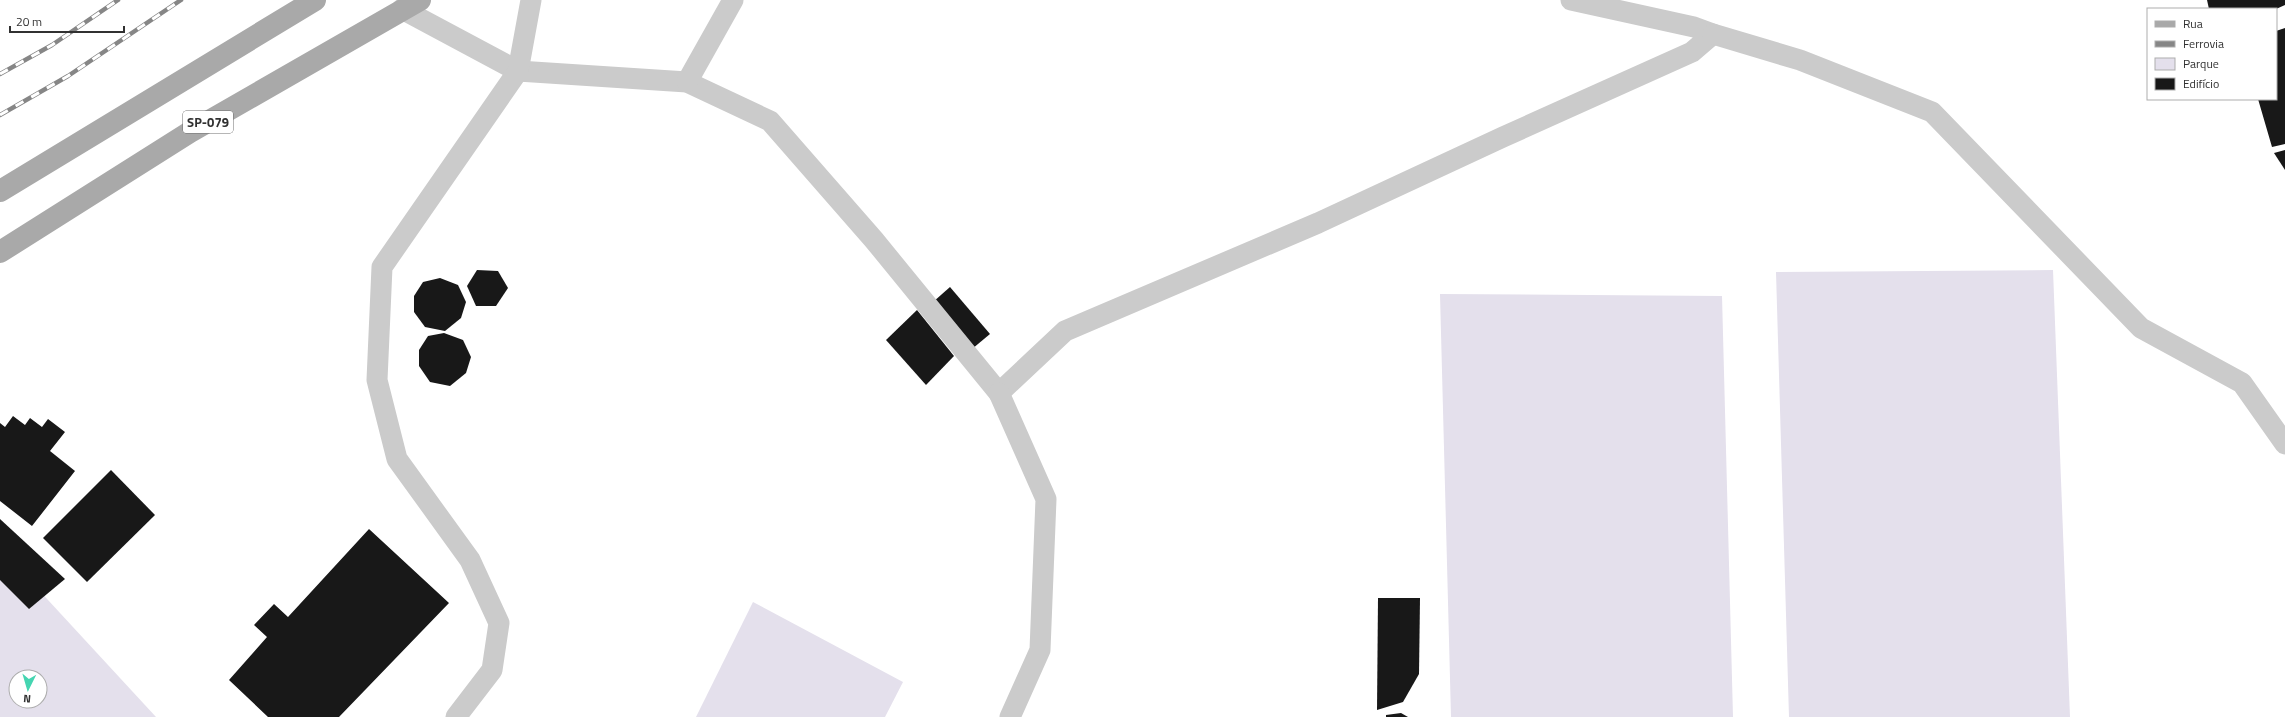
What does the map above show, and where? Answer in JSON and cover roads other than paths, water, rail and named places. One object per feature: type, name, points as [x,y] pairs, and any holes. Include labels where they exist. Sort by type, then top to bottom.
[{"type":"main road","points":[[0,191],[315,0]]},
{"type":"main road","name":"SP-079","points":[[0,252],[190,132],[411,5]]},
{"type":"lane","points":[[456,717],[492,670],[499,622],[470,560],[397,459],[377,380],[382,267],[518,71],[531,0]]},
{"type":"lane","points":[[687,82],[733,0]]},
{"type":"lane","points":[[1571,0],[1694,27],[1800,60],[1932,112],[2141,328],[2242,383],[2285,444]]},
{"type":"lane","points":[[411,5],[518,71],[687,82],[770,121],[874,240],[999,393],[1046,499],[1040,650],[1010,717]]},
{"type":"lane","points":[[999,393],[1065,331],[1318,223],[1503,137],[1685,56],[1714,34]]},
{"type":"railway","points":[[0,74],[52,45],[118,0]]},
{"type":"railway","points":[[0,115],[68,76],[181,0]]}]
